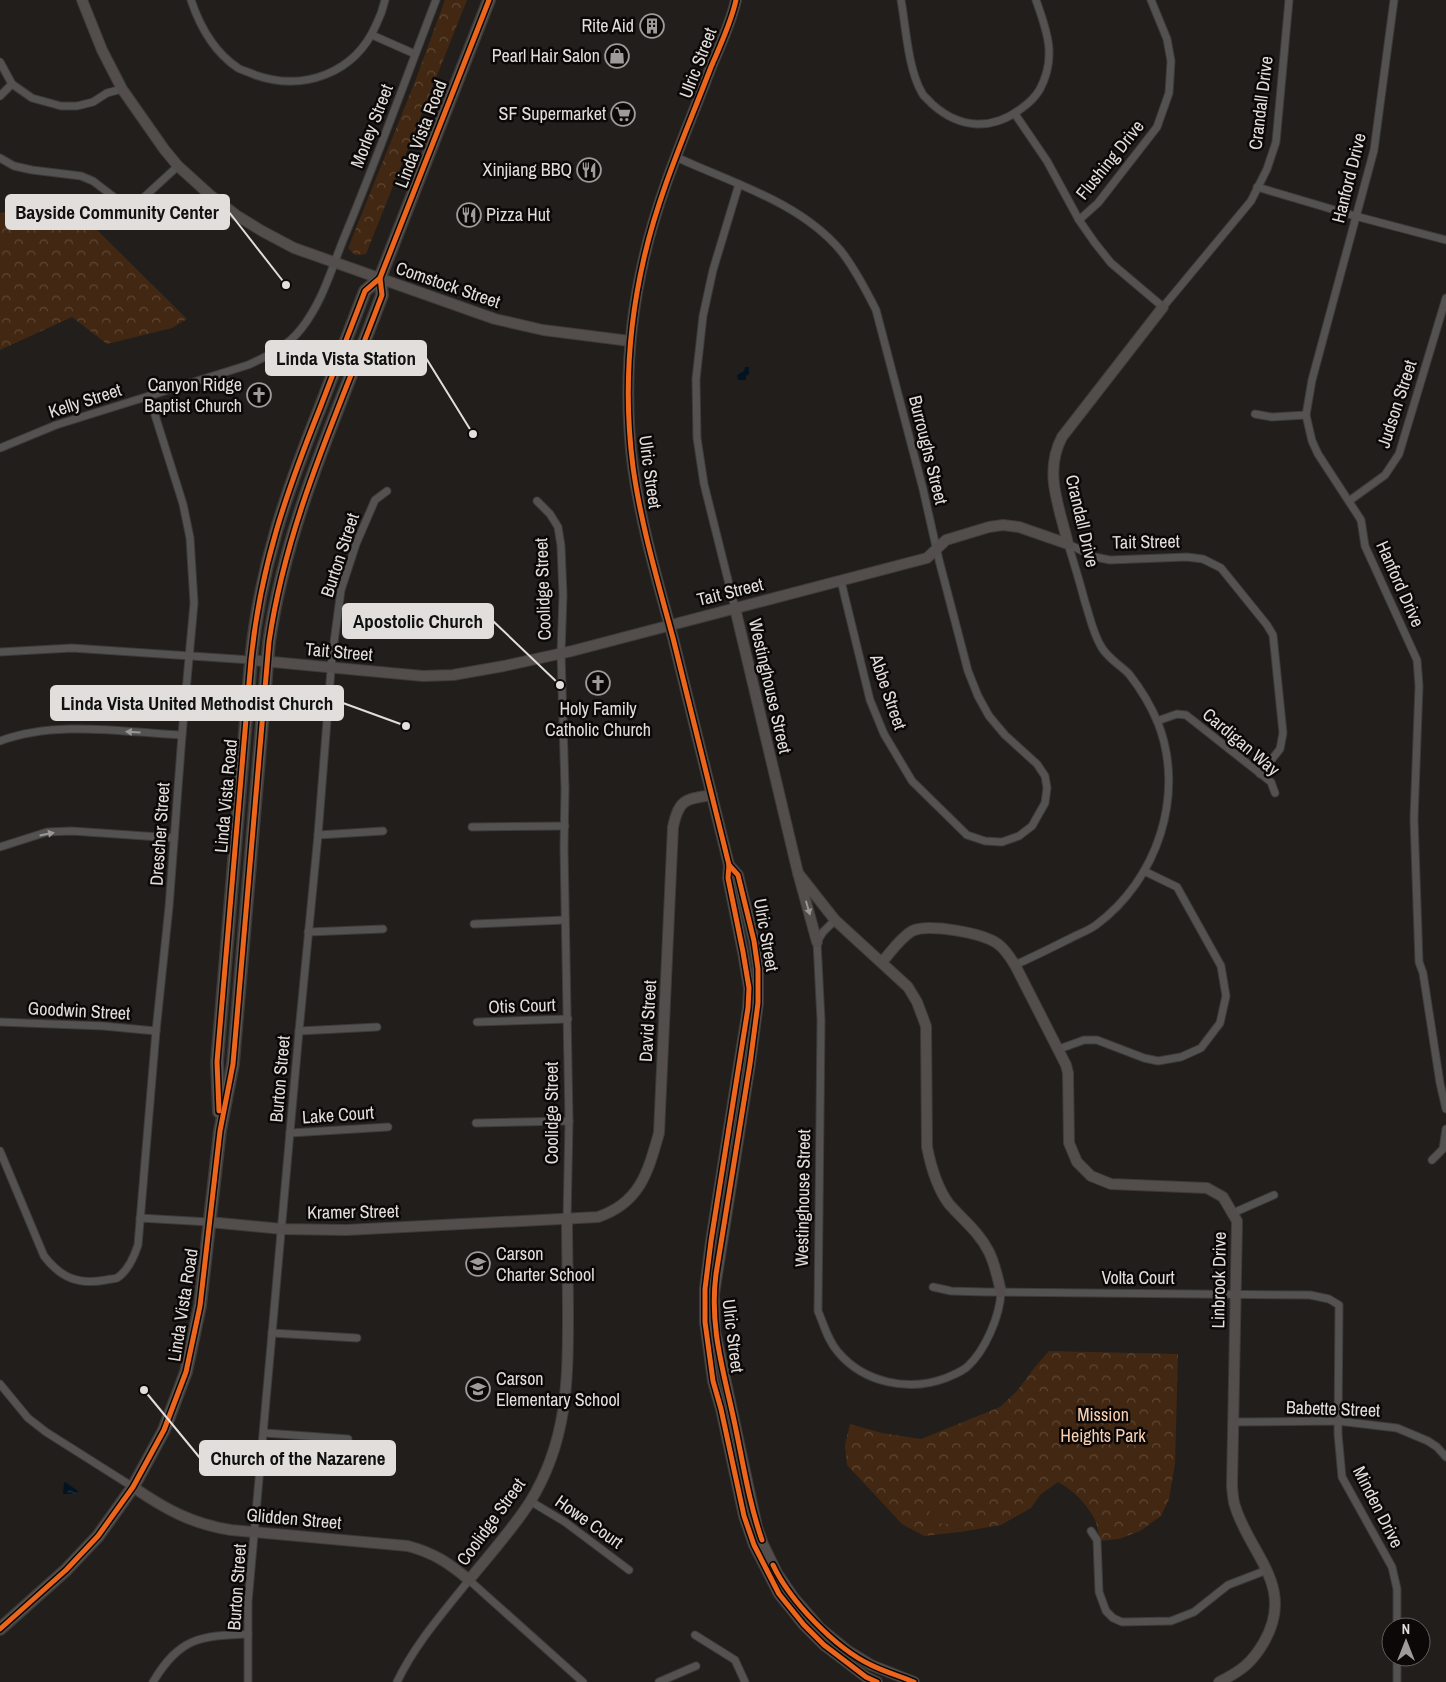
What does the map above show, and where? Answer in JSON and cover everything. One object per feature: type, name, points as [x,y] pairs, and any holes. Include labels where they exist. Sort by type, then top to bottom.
[{"type":"main road","name":"Linda Vista Road","points":[[0,1629],[66,1570],[92,1543],[133,1488],[164,1430],[186,1372],[200,1306],[220,1131],[233,1064],[268,662],[277,595],[294,528],[316,464],[382,295],[380,278],[489,0]]},
{"type":"main road","name":"Linda Vista Road","points":[[220,1131],[217,1062],[251,660],[263,583],[283,507],[305,444],[365,290],[380,278]]},
{"type":"street","name":"Comstock Street","points":[[82,0],[102,50],[122,89],[164,149],[178,166],[210,195],[236,215],[294,248],[462,309],[512,324],[556,332],[630,341]]},
{"type":"street","points":[[191,0],[196,15],[216,50],[239,69],[268,79],[294,81],[318,78],[350,61],[368,42],[384,9],[385,0]]},
{"type":"street","name":"Morley Street","points":[[335,263],[436,0]]},
{"type":"street","name":"Ulric Street","points":[[736,0],[660,197],[650,230],[638,286],[630,341],[628,396],[633,467],[644,527],[729,865],[728,878],[749,988],[748,1008],[711,1241],[705,1289],[704,1322],[713,1381],[721,1409],[744,1516],[754,1545],[779,1594],[804,1625],[864,1679],[877,1682]]},
{"type":"street","points":[[901,0],[914,77],[923,95],[944,114],[960,121],[979,124],[997,122],[1015,114],[1029,103],[1040,89],[1048,60],[1048,35],[1036,0]]},
{"type":"street","name":"Flushing Drive","points":[[1079,220],[1098,203],[1157,127],[1169,93],[1171,61],[1167,39],[1151,0]]},
{"type":"street","name":"Crandall Drive","points":[[1015,965],[1095,926],[1124,900],[1154,853],[1164,821],[1167,797],[1167,763],[1164,742],[1157,721],[1146,701],[1128,674],[1111,660],[1093,629],[1053,484],[1053,464],[1057,447],[1062,437],[1164,307],[1251,201],[1267,169],[1276,142],[1289,0]]},
{"type":"street","name":"Hanford Drive","points":[[1394,0],[1374,150],[1312,380],[1306,415],[1312,441],[1318,454],[1361,520],[1365,546],[1417,660],[1419,686],[1414,820],[1419,962],[1423,973],[1446,1110]]},
{"type":"street","points":[[372,35],[415,54]]},
{"type":"street","points":[[0,62],[12,84],[32,98],[61,106],[77,106],[93,102],[108,93],[122,89]]},
{"type":"street","points":[[0,96],[12,84]]},
{"type":"street","points":[[1015,114],[1046,161],[1079,220],[1111,263],[1164,307]]},
{"type":"street","name":"Burroughs Street","points":[[676,157],[784,205],[824,234],[841,252],[865,286],[876,310],[968,672],[989,716],[1005,735],[1037,764],[1044,776],[1046,788],[1044,803],[1032,826]]},
{"type":"street","points":[[0,158],[14,166],[81,176],[93,181],[123,204],[133,204],[142,199],[178,166]]},
{"type":"street","name":"Westinghouse Street","points":[[739,184],[713,270],[703,316],[696,379],[697,438],[704,484],[798,873],[817,942],[821,1020],[818,1311],[838,1353],[856,1369],[894,1384],[914,1385],[936,1382],[952,1376],[967,1367],[986,1343],[1000,1302],[1001,1292]]},
{"type":"street","points":[[1258,187],[1355,216],[1446,240]]},
{"type":"street","name":"Kelly Street","points":[[0,448],[56,426],[248,365],[270,354],[285,345],[301,330],[319,302],[335,263]]},
{"type":"street","name":"Judson Street","points":[[1349,501],[1385,475],[1399,454],[1446,298]]},
{"type":"street","name":"Drescher Street","points":[[0,1151],[44,1256],[52,1266],[71,1279],[90,1283],[117,1278],[127,1268],[138,1245],[156,1031],[169,907],[188,655],[194,603],[190,538],[183,504],[149,396]]},
{"type":"street","points":[[1256,414],[1272,417],[1306,415]]},
{"type":"street","name":"Burton Street","points":[[248,1682],[248,1602],[256,1532],[272,1332],[318,835],[330,668],[341,590],[356,544],[375,500],[387,491]]},
{"type":"street","name":"Coolidge Street","points":[[397,1682],[407,1661],[420,1642],[516,1522],[530,1501],[552,1455],[562,1420],[567,1387],[569,1121],[561,653],[563,596],[561,546],[558,527],[550,514],[537,501]]},
{"type":"street","name":"Tait Street","points":[[0,652],[72,648],[251,660],[422,676],[453,676],[561,653],[927,558],[946,540],[989,527],[1003,525],[1019,526],[1068,544],[1095,557],[1110,560],[1187,557],[1203,559],[1221,568],[1267,625],[1273,636],[1283,733],[1280,749],[1260,774]]},
{"type":"street","name":"Abbe Street","points":[[840,580],[870,700],[884,734],[912,781],[967,835],[985,842],[1002,842],[1019,836],[1032,826]]},
{"type":"street","name":"Cardigan Way","points":[[1157,721],[1177,714],[1186,715],[1271,782],[1275,793]]},
{"type":"street","points":[[0,741],[41,730],[68,728],[182,735]]},
{"type":"street","name":"David Street","points":[[567,1220],[598,1217],[614,1212],[625,1204],[636,1191],[650,1163],[659,1133],[673,827],[676,810],[687,800],[712,795]]},
{"type":"street","points":[[472,827],[565,826]]},
{"type":"street","points":[[0,847],[47,832],[72,831],[174,838]]},
{"type":"street","points":[[318,835],[383,831]]},
{"type":"street","name":"Ulric Street","points":[[729,865],[738,875],[754,941],[758,968],[758,1003],[716,1274],[714,1294],[715,1331],[748,1490],[763,1544],[777,1573],[794,1598],[820,1628],[848,1650],[872,1666],[914,1682]]},
{"type":"street","points":[[1059,1049],[1084,1040],[1097,1040],[1144,1058],[1158,1060],[1180,1057],[1201,1048],[1220,1023],[1226,996],[1221,966],[1177,886],[1144,871]]},
{"type":"street","points":[[798,873],[835,920],[908,987],[917,1002],[926,1026],[927,1147],[936,1182],[949,1203],[974,1230],[988,1251],[998,1276],[1001,1292]]},
{"type":"street","points":[[474,924],[565,920]]},
{"type":"street","points":[[817,942],[823,932],[835,920]]},
{"type":"street","name":"Linbrook Drive","points":[[882,962],[902,939],[912,931],[929,927],[980,935],[997,943],[1005,950],[1015,965],[1059,1049],[1068,1073],[1069,1143],[1077,1162],[1091,1176],[1111,1184],[1207,1188],[1223,1197],[1233,1212],[1237,1221],[1234,1294],[1232,1488],[1235,1506],[1267,1570],[1275,1593],[1274,1617],[1269,1633],[1257,1654],[1248,1665],[1236,1674],[1219,1682]]},
{"type":"street","points":[[308,932],[383,930]]},
{"type":"street","name":"Otis Court","points":[[477,1022],[568,1020]]},
{"type":"street","name":"Goodwin Street","points":[[0,1022],[103,1026],[156,1031]]},
{"type":"street","points":[[299,1031],[377,1027]]},
{"type":"street","points":[[476,1123],[569,1121]]},
{"type":"street","name":"Lake Court","points":[[290,1133],[388,1127]]},
{"type":"street","points":[[1432,1160],[1443,1149],[1446,1129]]},
{"type":"street","points":[[1233,1212],[1274,1195]]},
{"type":"street","name":"Kramer Street","points":[[140,1218],[282,1229],[346,1230],[567,1220]]},
{"type":"street","name":"Volta Court","points":[[933,1287],[951,1291],[1310,1295],[1329,1299],[1340,1308]]},
{"type":"street","name":"Minden Drive","points":[[1340,1308],[1338,1421],[1342,1477],[1392,1567],[1398,1588],[1398,1617]]},
{"type":"street","points":[[272,1332],[357,1338]]},
{"type":"street","name":"Glidden Street","points":[[0,1384],[28,1418],[46,1432],[164,1507],[195,1522],[218,1528],[408,1546],[427,1552],[446,1562],[469,1580],[583,1682]]},
{"type":"street","name":"Babette Street","points":[[1233,1422],[1338,1421],[1398,1428],[1428,1441],[1446,1457]]},
{"type":"street","points":[[264,1433],[348,1439]]},
{"type":"street","name":"Howe Court","points":[[530,1501],[580,1532],[629,1570]]},
{"type":"street","points":[[1091,1531],[1096,1540],[1099,1592],[1106,1611],[1113,1618],[1122,1622],[1171,1621],[1194,1612],[1228,1585],[1267,1570]]},
{"type":"street","points":[[153,1682],[162,1667],[174,1654],[192,1641],[212,1635],[248,1634]]},
{"type":"street","points":[[695,1635],[736,1660],[745,1682]]},
{"type":"street","points":[[659,1682],[696,1666]]},
{"type":"street","points":[[864,1679],[872,1666]]},
{"type":"street","points":[[1398,1667],[1398,1682]]},
{"type":"green space","points":[[445,0],[467,0],[366,254],[355,255],[348,248],[414,84]]},
{"type":"green space","points":[[29,207],[85,218],[187,319],[172,328],[107,344],[72,317],[0,350],[0,213]]},
{"type":"green space","name":"Mission Heights Park","points":[[1049,1351],[1178,1354],[1175,1464],[1169,1499],[1161,1516],[1140,1531],[1119,1539],[1100,1541],[1091,1512],[1074,1493],[1058,1482],[1040,1495],[1031,1508],[1001,1525],[924,1536],[902,1524],[847,1465],[845,1445],[850,1424],[882,1433],[921,1439],[1000,1407],[1017,1391]]},
{"type":"green space","points":[[930,1508],[949,1509],[948,1524],[929,1522]]},
{"type":"water","points":[[745,367],[749,367],[749,374],[746,376],[746,380],[738,380],[737,375],[744,371]]},
{"type":"water","points":[[65,1482],[78,1491],[78,1494],[63,1494]]},
{"type":"cycle path","points":[[0,1629],[66,1570],[98,1536],[133,1487],[164,1430],[186,1372],[200,1306],[220,1131],[233,1064],[269,642],[277,596],[301,508],[382,295],[380,278],[489,0]]},
{"type":"cycle path","points":[[736,0],[728,26],[665,185],[650,233],[634,310],[631,336],[628,388],[630,441],[636,489],[645,532],[729,865],[728,878],[749,988],[748,1008],[705,1289],[705,1322],[713,1381],[721,1409],[744,1516],[754,1545],[779,1594],[804,1625],[824,1645],[866,1677],[877,1682]]},
{"type":"cycle path","points":[[219,1111],[217,1062],[251,660],[261,594],[276,531],[296,470],[365,291],[380,278]]},
{"type":"cycle path","points":[[729,865],[738,875],[754,941],[758,969],[758,1003],[716,1274],[714,1313],[722,1368],[750,1497],[762,1540]]},
{"type":"cycle path","points":[[773,1565],[790,1593],[802,1608],[843,1647],[871,1665],[914,1682]]},
{"type":"place","name":"Rite Aid","points":[[652,26]]},
{"type":"place","name":"Pearl Hair Salon","points":[[617,56]]},
{"type":"place","name":"SF Supermarket","points":[[623,114]]},
{"type":"place","name":"Xinjiang BBQ","points":[[589,170]]},
{"type":"place","name":"Pizza Hut","points":[[469,215]]},
{"type":"place","name":"Bayside Community Center","points":[[286,285]]},
{"type":"place","name":"Canyon Ridge Baptist Church","points":[[259,395]]},
{"type":"place","name":"Linda Vista Station","points":[[473,434]]},
{"type":"place","name":"Holy Family Catholic Church","points":[[598,683]]},
{"type":"place","name":"Apostolic Church","points":[[560,685]]},
{"type":"place","name":"Linda Vista United Methodist Church","points":[[406,726]]},
{"type":"place","name":"Carson Charter School","points":[[478,1264]]},
{"type":"place","name":"Carson Elementary School","points":[[478,1389]]},
{"type":"place","name":"Church of the Nazarene","points":[[144,1390]]}]
